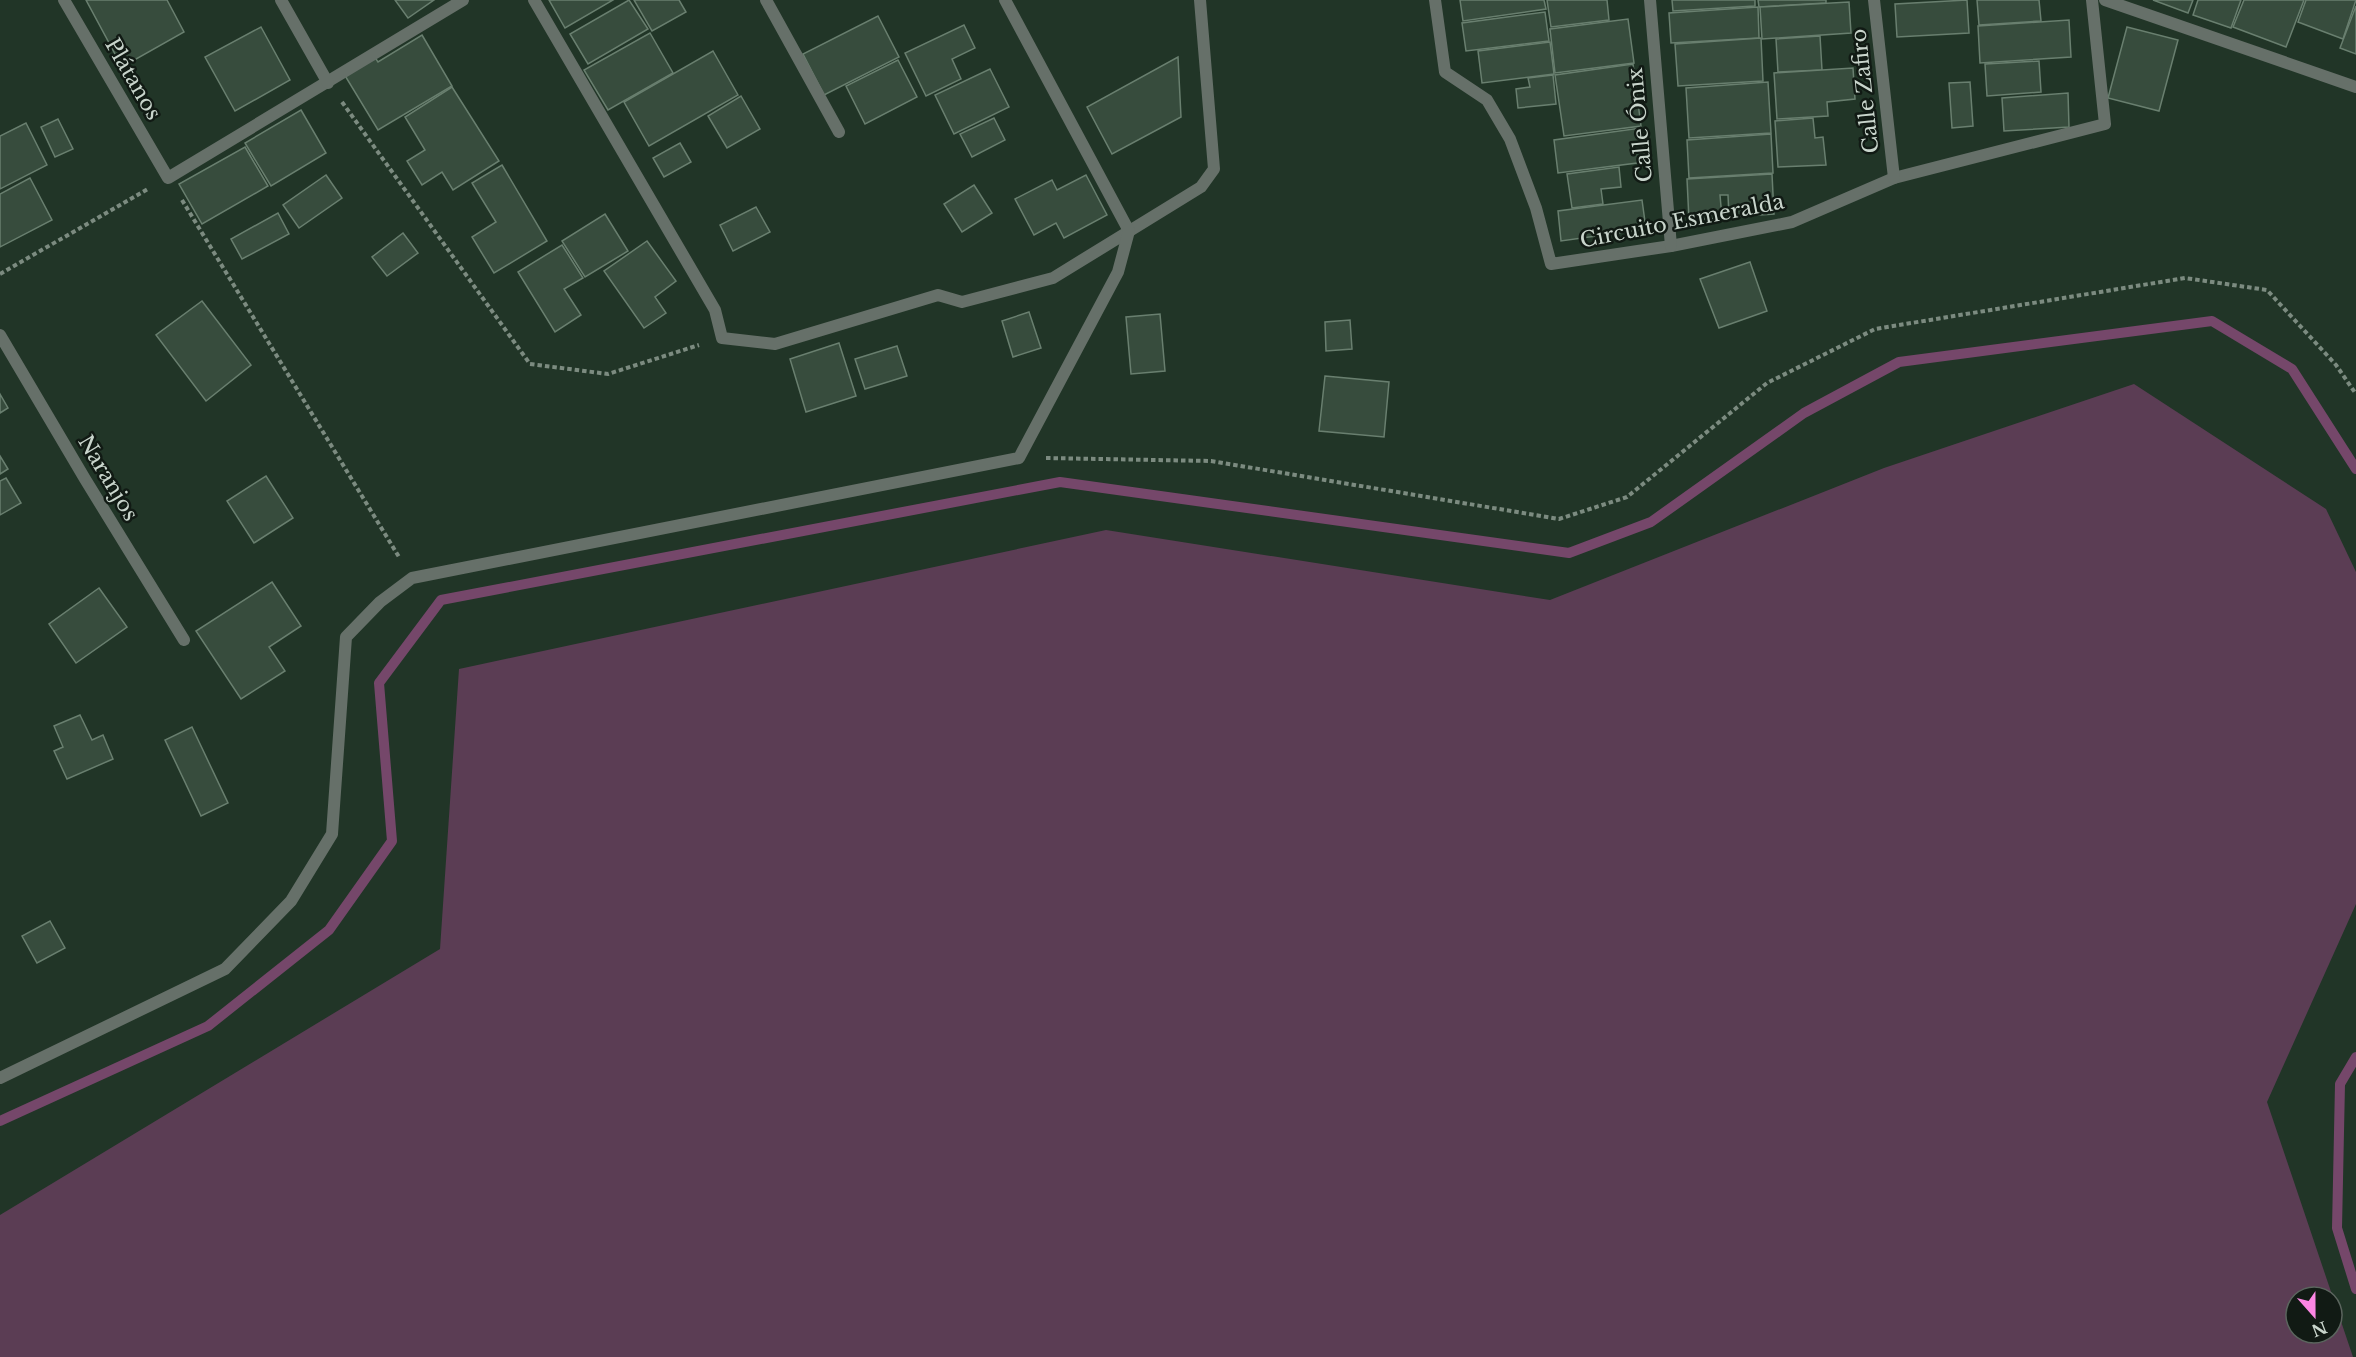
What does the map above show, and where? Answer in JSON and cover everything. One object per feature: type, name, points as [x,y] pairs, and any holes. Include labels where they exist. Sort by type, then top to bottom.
[{"type":"street","name":"Plátanos","points":[[64,0],[168,178]]},
{"type":"street","points":[[281,0],[328,83]]},
{"type":"street","points":[[168,178],[463,0]]},
{"type":"street","points":[[534,0],[715,310],[722,338],[775,344],[939,295],[962,302],[1053,278],[1201,188],[1214,169],[1200,0]]},
{"type":"street","points":[[766,0],[839,132]]},
{"type":"street","points":[[0,1078],[225,969],[291,901],[332,834],[346,637],[380,602],[412,578],[1018,458],[1118,272],[1129,231],[1005,0]]},
{"type":"street","name":"Circuito Esmeralda","points":[[1435,0],[1445,72],[1487,100],[1510,139],[1536,207],[1551,264],[1671,246],[1792,222],[1894,178],[2105,124],[2092,0]]},
{"type":"street","name":"Calle Ónix","points":[[1650,0],[1671,246]]},
{"type":"street","name":"Calle Zafiro","points":[[1874,0],[1894,178]]},
{"type":"street","points":[[2104,0],[2356,87]]},
{"type":"street","name":"Naranjos","points":[[0,335],[184,640]]},
{"type":"path","points":[[328,83],[530,364],[608,374],[722,338]]},
{"type":"path","points":[[0,274],[168,178],[412,578]]},
{"type":"path","points":[[1018,458],[1211,461],[1559,519],[1627,498],[1767,383],[1875,329],[2185,278],[2266,290],[2336,365],[2356,394]]},
{"type":"shaded area","points":[[2134,384],[2326,509],[2356,572],[2356,904],[2267,1102],[2329,1285],[2284,1285],[2284,1345],[2344,1345],[2344,1330],[2353,1357],[0,1357],[0,1215],[440,949],[459,669],[1106,530],[1550,600],[1884,468]]},
{"type":"building","points":[[86,0],[167,0],[184,32],[122,67]]},
{"type":"building","points":[[395,0],[434,0],[408,18]]},
{"type":"building","points":[[549,0],[613,0],[565,28]]},
{"type":"building","points":[[629,0],[648,29],[588,64],[570,34]]},
{"type":"building","points":[[634,0],[679,0],[686,12],[652,31]]},
{"type":"building","points":[[1460,0],[1544,0],[1546,9],[1463,21]]},
{"type":"building","points":[[1547,0],[1607,0],[1609,20],[1551,27]]},
{"type":"building","points":[[1672,0],[1755,0],[1755,6],[1673,11]]},
{"type":"building","points":[[1758,0],[1826,0],[1826,3],[1759,7]]},
{"type":"building","points":[[1967,0],[1969,33],[1897,37],[1895,4]]},
{"type":"building","points":[[1977,0],[2039,0],[2041,21],[1979,25]]},
{"type":"building","points":[[2153,0],[2193,0],[2188,13]]},
{"type":"building","points":[[2198,0],[2241,0],[2231,28],[2193,15]]},
{"type":"building","points":[[2244,0],[2304,0],[2286,47],[2233,27]]},
{"type":"building","points":[[2306,0],[2356,0],[2343,39],[2298,22]]},
{"type":"building","points":[[1849,2],[1851,33],[1762,39],[1760,7]]},
{"type":"building","points":[[2356,6],[2356,54],[2340,48]]},
{"type":"building","points":[[1758,7],[1759,38],[1671,43],[1669,13]]},
{"type":"building","points":[[1545,12],[1549,41],[1466,51],[1462,23]]},
{"type":"building","points":[[878,16],[899,57],[824,95],[803,54]]},
{"type":"building","points":[[1628,19],[1634,63],[1555,73],[1550,29]]},
{"type":"building","points":[[2069,20],[2071,57],[1980,63],[1978,26]]},
{"type":"building","points":[[964,25],[975,48],[952,59],[961,79],[926,96],[905,53]]},
{"type":"building","points":[[261,27],[290,80],[235,111],[205,57]]},
{"type":"building","points":[[2127,27],[2178,40],[2159,111],[2108,98]]},
{"type":"building","points":[[650,33],[673,73],[608,110],[584,70]]},
{"type":"building","points":[[422,35],[452,86],[378,130],[344,74],[374,56],[378,62]]},
{"type":"building","points":[[1820,36],[1822,70],[1778,72],[1776,39]]},
{"type":"building","points":[[1761,38],[1763,81],[1678,86],[1675,44]]},
{"type":"building","points":[[1550,42],[1554,74],[1482,83],[1478,51]]},
{"type":"building","points":[[713,51],[738,95],[649,146],[624,102]]},
{"type":"building","points":[[1178,57],[1181,117],[1112,154],[1087,107]]},
{"type":"building","points":[[898,60],[917,97],[865,124],[846,86]]},
{"type":"building","points":[[2039,61],[2041,92],[1987,96],[1985,64]]},
{"type":"building","points":[[1633,64],[1641,126],[1564,136],[1555,75]]},
{"type":"building","points":[[1853,68],[1855,99],[1827,102],[1828,116],[1777,119],[1774,73]]},
{"type":"building","points":[[990,69],[1009,107],[954,134],[935,95]]},
{"type":"building","points":[[1553,75],[1556,104],[1518,108],[1516,89],[1530,87],[1528,78]]},
{"type":"building","points":[[1768,82],[1771,133],[1689,138],[1686,88]]},
{"type":"building","points":[[1970,82],[1973,126],[1952,128],[1949,83]]},
{"type":"building","points":[[452,87],[499,161],[453,190],[442,172],[422,185],[407,161],[425,150],[405,117]]},
{"type":"building","points":[[2068,93],[2069,127],[2004,131],[2002,98]]},
{"type":"building","points":[[741,96],[760,129],[727,148],[708,116]]},
{"type":"building","points":[[301,110],[326,153],[271,186],[245,143]]},
{"type":"building","points":[[994,118],[1005,140],[972,157],[960,134]]},
{"type":"building","points":[[1813,118],[1815,138],[1823,137],[1826,165],[1778,167],[1775,121]]},
{"type":"building","points":[[58,119],[73,149],[55,157],[41,127]]},
{"type":"building","points":[[26,123],[47,165],[0,189],[0,136]]},
{"type":"building","points":[[1641,128],[1645,162],[1558,173],[1554,140]]},
{"type":"building","points":[[1771,134],[1773,173],[1689,178],[1687,140]]},
{"type":"building","points":[[680,143],[691,162],[664,177],[653,158]]},
{"type":"building","points":[[245,147],[268,186],[202,224],[179,184]]},
{"type":"building","points":[[502,165],[547,241],[494,273],[472,237],[496,222],[472,183]]},
{"type":"building","points":[[1619,167],[1621,187],[1601,189],[1603,204],[1572,208],[1567,174]]},
{"type":"building","points":[[1772,174],[1774,214],[1729,217],[1728,195],[1720,195],[1722,218],[1689,220],[1687,179]]},
{"type":"building","points":[[326,175],[342,198],[299,228],[283,205]]},
{"type":"building","points":[[1086,175],[1107,215],[1064,238],[1056,223],[1034,235],[1015,199],[1052,180],[1057,190]]},
{"type":"building","points":[[30,178],[52,220],[0,247],[0,194]]},
{"type":"building","points":[[974,185],[992,213],[962,232],[944,204]]},
{"type":"building","points":[[1642,200],[1646,229],[1561,241],[1558,211]]},
{"type":"building","points":[[756,207],[770,232],[733,251],[720,225]]},
{"type":"building","points":[[278,213],[289,234],[242,259],[231,239]]},
{"type":"building","points":[[605,214],[628,251],[585,277],[562,241]]},
{"type":"building","points":[[403,233],[418,253],[387,276],[372,257]]},
{"type":"building","points":[[647,241],[676,281],[655,297],[666,313],[644,328],[604,271]]},
{"type":"building","points":[[562,245],[583,278],[564,289],[581,315],[555,332],[518,272]]},
{"type":"building","points":[[1750,262],[1767,311],[1719,328],[1700,279]]},
{"type":"building","points":[[202,301],[251,365],[206,401],[156,335]]},
{"type":"building","points":[[1029,312],[1041,348],[1013,357],[1002,321]]},
{"type":"building","points":[[1160,314],[1165,371],[1131,374],[1126,317]]},
{"type":"building","points":[[1350,320],[1352,349],[1326,351],[1325,322]]},
{"type":"building","points":[[839,343],[856,396],[806,412],[790,359]]},
{"type":"building","points":[[897,346],[907,376],[865,389],[855,359]]},
{"type":"building","points":[[1325,376],[1389,382],[1384,437],[1319,431]]},
{"type":"building","points":[[0,394],[8,408],[0,413]]},
{"type":"building","points":[[0,456],[8,469],[0,474]]},
{"type":"building","points":[[266,476],[293,518],[254,543],[227,501]]},
{"type":"building","points":[[6,478],[21,503],[0,515],[0,481]]},
{"type":"building","points":[[272,582],[301,626],[269,647],[285,671],[241,699],[196,631]]},
{"type":"building","points":[[99,588],[127,627],[76,663],[49,624]]},
{"type":"building","points":[[80,715],[92,740],[103,735],[113,759],[67,779],[54,751],[63,747],[54,726]]},
{"type":"building","points":[[192,727],[228,803],[201,816],[165,740]]},
{"type":"building","points":[[50,921],[65,948],[37,963],[22,936]]},
{"type":"waterway","points":[[0,1121],[208,1026],[329,930],[392,841],[379,683],[441,600],[1060,482],[1569,553],[1651,522],[1804,413],[1899,362],[2212,321],[2292,369],[2356,469]]},
{"type":"waterway","points":[[2356,1057],[2340,1084],[2337,1228],[2356,1289]]}]
